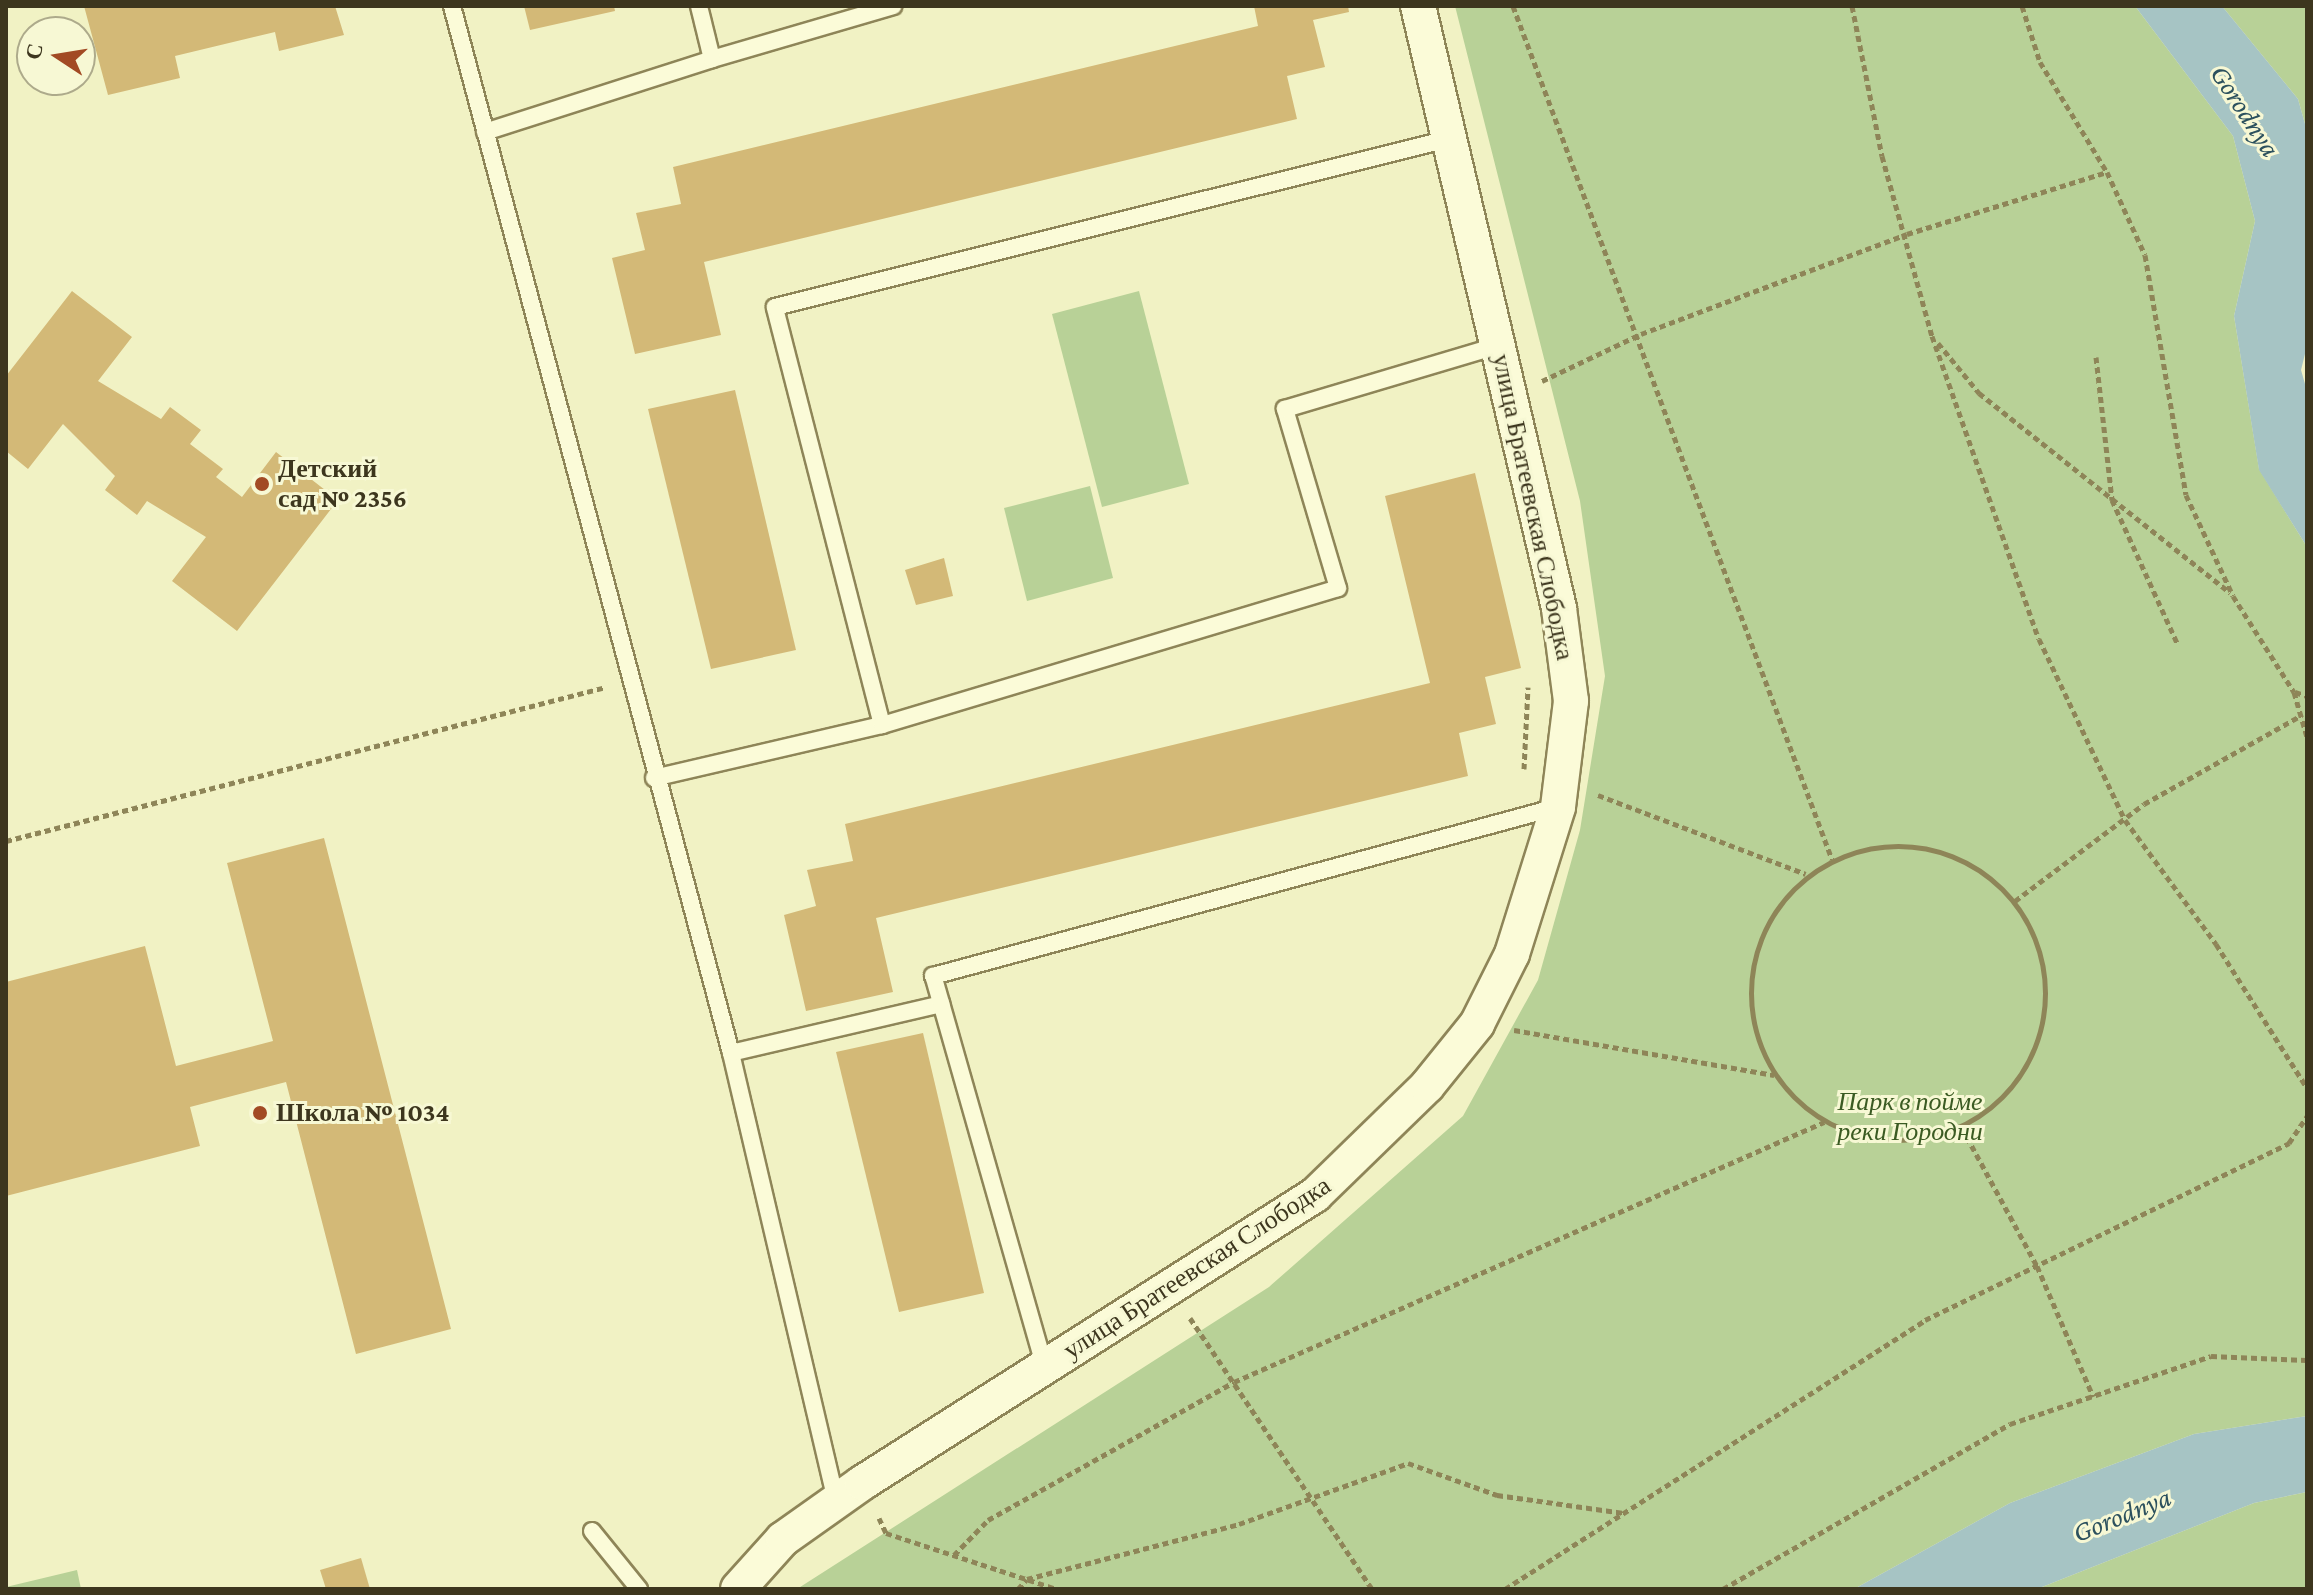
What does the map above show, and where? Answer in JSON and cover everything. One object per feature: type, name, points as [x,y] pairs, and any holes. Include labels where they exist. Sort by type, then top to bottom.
[{"type":"street","name":"улица Братеевская Слободка","points":[[738,1589],[783,1539],[849,1493],[1171,1291],[1315,1195],[1369,1149],[1467,1036],[1512,954],[1569,798],[1571,701],[1559,608],[1512,396],[1418,6]]},
{"type":"lane","points":[[452,6],[654,778],[849,1493]]},
{"type":"lane","points":[[699,6],[712,59]]},
{"type":"lane","points":[[485,132],[712,59],[893,6]]},
{"type":"lane","points":[[882,725],[775,307],[1448,139]]},
{"type":"lane","points":[[654,778],[882,725],[1338,588],[1285,409],[1500,345]]},
{"type":"lane","points":[[1045,1368],[933,976],[1569,798]]},
{"type":"lane","points":[[731,1053],[941,1004]]},
{"type":"lane","points":[[592,1531],[639,1589]]},
{"type":"path","points":[[1513,6],[1641,334],[1832,859]]},
{"type":"path","points":[[1852,6],[1882,156],[1907,234],[1932,336],[2039,639],[2125,820],[2216,944],[2307,1088]]},
{"type":"path","points":[[2022,6],[2040,62],[2107,172],[2145,255],[2186,495],[2233,596],[2294,692],[2307,737]]},
{"type":"path","points":[[1512,396],[1641,334],[1907,234],[2107,172]]},
{"type":"path","points":[[1932,336],[1979,393],[2233,596]]},
{"type":"path","points":[[2096,357],[2112,500],[2178,645]]},
{"type":"path","points":[[6,841],[629,681]]},
{"type":"path","points":[[2294,692],[2307,696]]},
{"type":"path","points":[[2015,901],[2125,820],[2265,731],[2302,715]]},
{"type":"path","points":[[1569,798],[1806,874]]},
{"type":"path","points":[[1887,843],[1917,844],[1972,863],[2015,901],[2041,953],[2045,1011],[2018,1078],[1962,1128],[1879,1140],[1824,1122],[1774,1075],[1754,1031],[1750,973],[1769,918],[1806,874],[1832,859],[1887,843]]},
{"type":"path","points":[[1505,1029],[1774,1075]]},
{"type":"path","points":[[1505,1589],[1925,1320],[2289,1143],[2307,1116]]},
{"type":"path","points":[[954,1555],[988,1520],[1234,1382],[1824,1122]]},
{"type":"path","points":[[1962,1128],[2037,1266],[2093,1396]]},
{"type":"path","points":[[1171,1291],[1317,1498],[1372,1589]]},
{"type":"path","points":[[1723,1589],[1928,1465],[2010,1424],[2211,1356],[2307,1360]]},
{"type":"path","points":[[1018,1589],[1027,1579],[1317,1498],[1408,1463],[1497,1495],[1625,1514]]},
{"type":"path","points":[[849,1493],[886,1533],[1056,1589]]},
{"type":"green space","name":"Парк в пойме реки Городни","points":[[1455,6],[2135,6],[2233,136],[2255,221],[2234,316],[2259,469],[2307,547],[2307,1416],[2194,1434],[2010,1503],[1854,1589],[797,1589],[1269,1287],[1463,1116],[1538,980],[1580,830],[1605,676],[1580,501]]},
{"type":"green space","points":[[2222,6],[2307,6],[2307,131],[2298,99]]},
{"type":"green space","points":[[1139,291],[1189,484],[1102,507],[1052,314]]},
{"type":"green space","points":[[1090,486],[1113,578],[1027,601],[1004,508]]},
{"type":"green space","points":[[2307,1492],[2307,1589],[2037,1589],[2254,1503]]},
{"type":"green space","points":[[77,1570],[81,1589],[6,1589],[6,1587]]},
{"type":"water","name":"Gorodnya","points":[[2135,6],[2222,6],[2298,99],[2307,131],[2307,346],[2301,370],[2307,391],[2307,547],[2259,470],[2234,316],[2255,221],[2233,136]]},
{"type":"water","name":"Gorodnya","points":[[2307,1416],[2307,1492],[2254,1503],[2037,1589],[1854,1589],[2010,1503],[2194,1434]]},
{"type":"building","points":[[84,6],[335,6],[344,35],[279,51],[275,32],[175,56],[180,78],[108,95],[96,50],[96,16],[87,16]]},
{"type":"building","points":[[524,6],[614,6],[615,11],[530,30]]},
{"type":"building","points":[[1254,6],[1348,6],[1349,12],[1313,20],[1325,67],[1287,76],[1297,119],[704,262],[721,335],[635,354],[612,258],[645,250],[636,213],[681,204],[673,167],[1258,26]]},
{"type":"building","points":[[72,291],[132,337],[98,381],[161,419],[170,407],[201,430],[190,444],[223,469],[216,477],[242,497],[276,452],[338,500],[237,631],[172,581],[206,537],[147,501],[137,515],[105,490],[115,476],[63,424],[28,469],[6,451],[6,376]]},
{"type":"building","points":[[735,390],[796,650],[711,669],[648,409]]},
{"type":"building","points":[[1475,473],[1521,668],[1485,677],[1496,724],[1459,733],[1468,776],[876,918],[893,992],[806,1011],[784,915],[816,906],[807,870],[853,861],[845,824],[1430,683],[1385,496]]},
{"type":"building","points":[[944,558],[953,596],[916,605],[905,570]]},
{"type":"building","points":[[324,838],[451,1329],[356,1354],[286,1082],[190,1107],[200,1146],[6,1196],[6,982],[145,946],[176,1066],[273,1041],[227,863]]},
{"type":"building","points":[[923,1033],[984,1293],[899,1312],[836,1052]]},
{"type":"building","points":[[361,1558],[370,1589],[326,1589],[320,1570]]},
{"type":"place","name":"Детский сад № 2356","points":[[262,484]]},
{"type":"place","name":"Школа № 1034","points":[[260,1113]]}]
